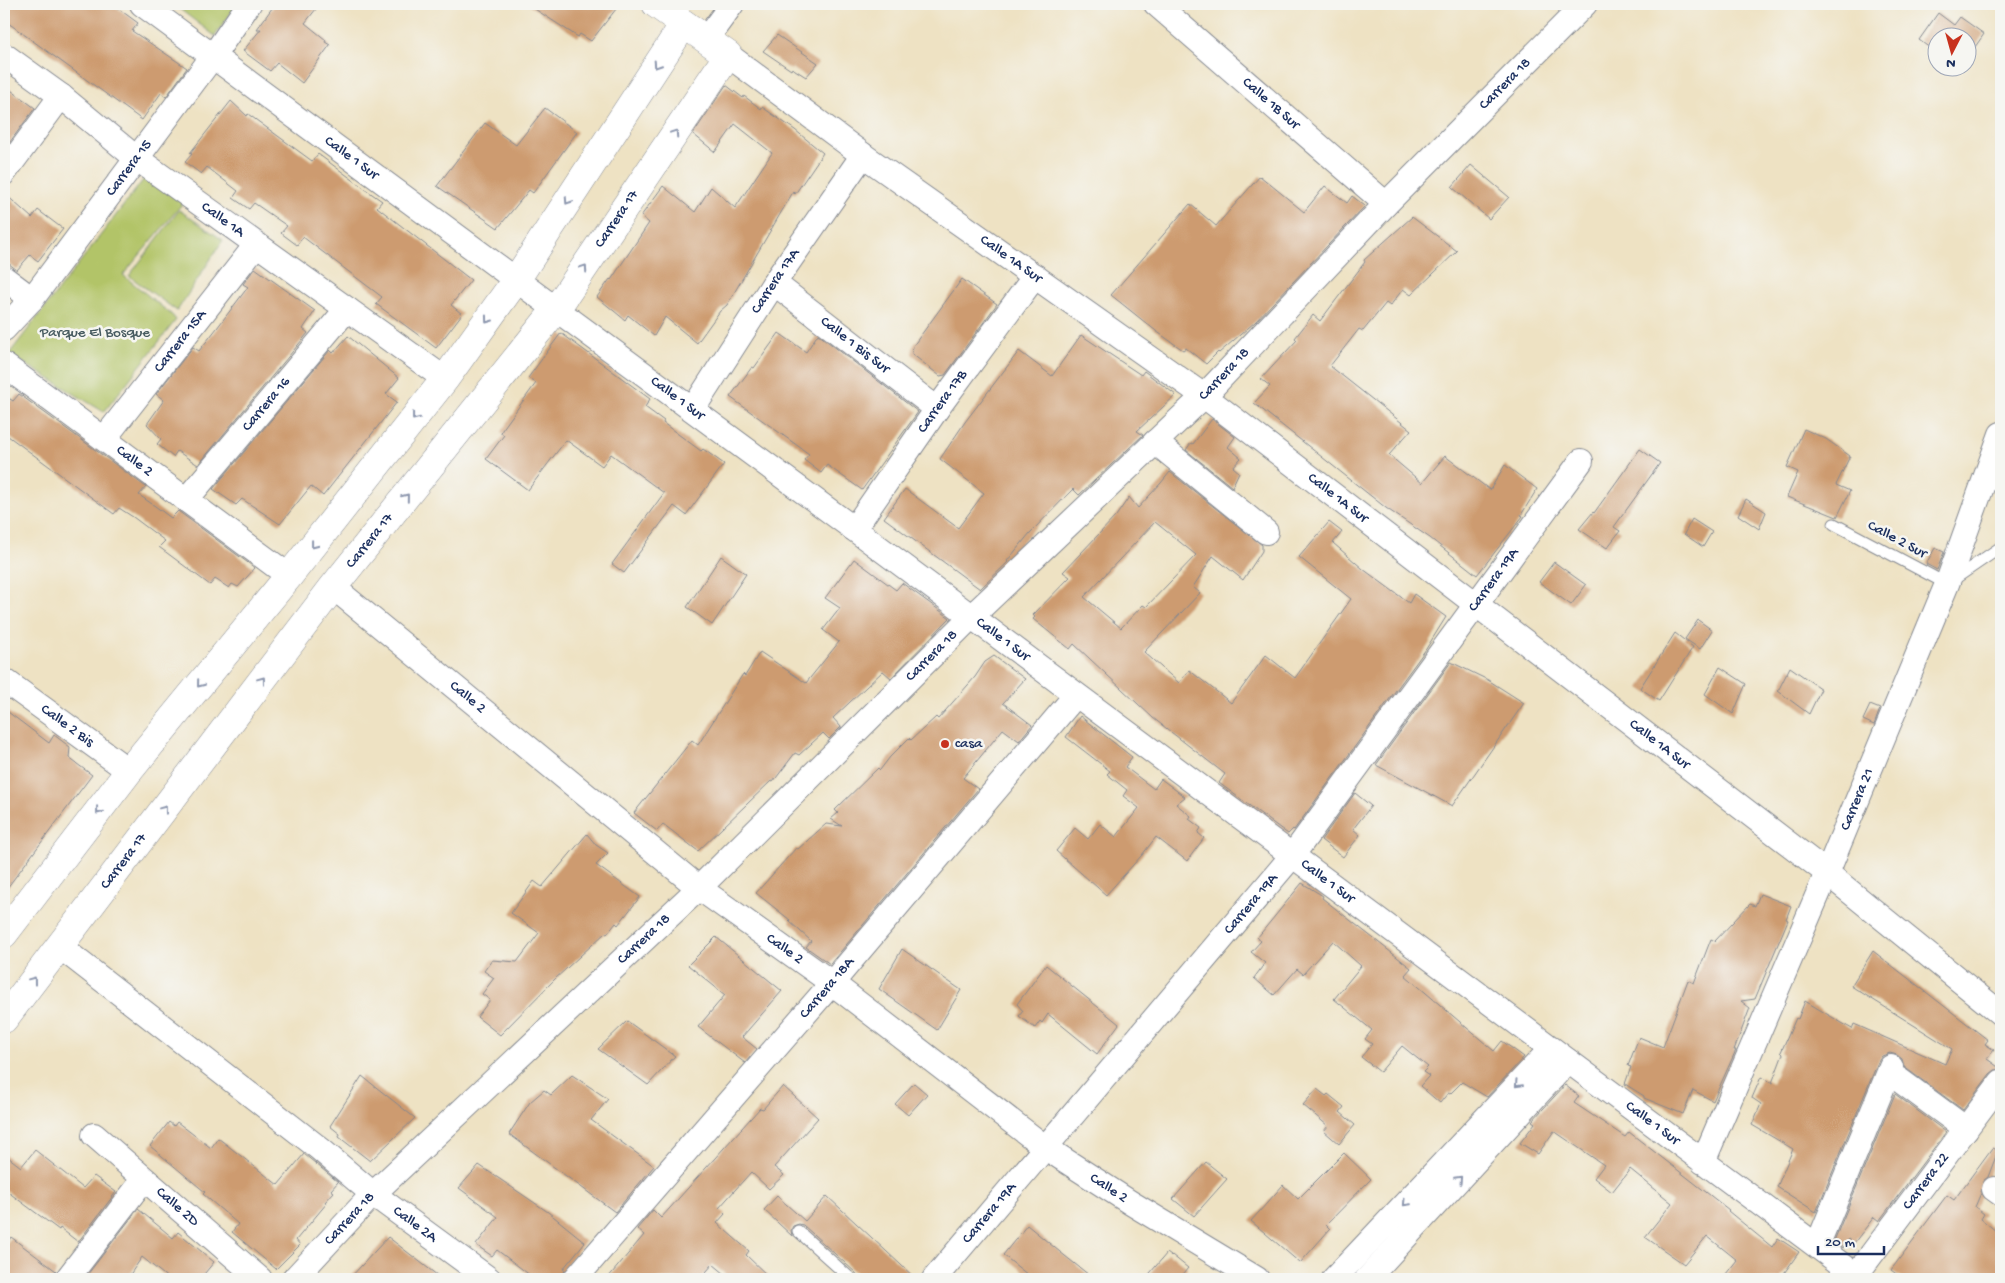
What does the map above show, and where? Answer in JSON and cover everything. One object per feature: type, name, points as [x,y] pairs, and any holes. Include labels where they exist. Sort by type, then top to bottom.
[{"type":"street","name":"Calle 1 Sur","points":[[142,4],[516,280],[557,308],[972,616],[1817,1246],[1856,1278]]},
{"type":"street","name":"Carrera 15","points":[[4,329],[32,299],[213,56],[249,4]]},
{"type":"street","name":"Calle 1A Sur","points":[[656,4],[717,46],[863,156],[1204,396],[1478,603],[1828,873],[2001,1014]]},
{"type":"street","points":[[717,46],[732,4]]},
{"type":"street","name":"Calle 1B Sur","points":[[1156,4],[1386,204]]},
{"type":"street","name":"Carrera 18","points":[[294,1279],[373,1194],[698,888],[972,616],[1204,396],[1386,204],[1585,4]]},
{"type":"street","points":[[4,934],[129,771],[289,576],[445,379],[516,280],[684,24]]},
{"type":"street","name":"Carrera 17","points":[[4,1019],[333,587],[557,308],[717,46]]},
{"type":"street","name":"Calle 1A","points":[[4,55],[61,96],[136,158],[445,379]]},
{"type":"street","points":[[4,173],[61,96]]},
{"type":"street","name":"Carrera 17A","points":[[693,409],[774,283],[863,156]]},
{"type":"street","name":"Carrera 15A","points":[[104,439],[256,245]]},
{"type":"street","name":"Carrera 17B","points":[[854,529],[937,409],[1034,276]]},
{"type":"street","points":[[4,278],[32,299]]},
{"type":"street","name":"Calle 1 Bis Sur","points":[[774,283],[937,409]]},
{"type":"street","name":"Carrera 16","points":[[186,500],[347,309]]},
{"type":"street","name":"Calle 2","points":[[4,364],[289,576]]},
{"type":"street","name":"Carrera 21","points":[[1703,1162],[1828,873],[1947,584],[2001,434]]},
{"type":"street","points":[[1155,442],[1266,532]]},
{"type":"street","name":"Carrera 19A","points":[[934,1279],[1292,856],[1581,460]]},
{"type":"street","name":"Calle 2","points":[[333,587],[698,888],[832,983],[1046,1148],[1131,1203],[1257,1279]]},
{"type":"street","name":"Calle 2 Bis","points":[[4,680],[129,771]]},
{"type":"street","name":"Carrera 18A","points":[[575,1279],[832,983],[1076,695]]},
{"type":"street","name":"Calle 2A","points":[[59,946],[320,1148],[373,1194],[489,1279]]},
{"type":"street","points":[[1334,1279],[1559,1055]]},
{"type":"street","points":[[1367,1279],[1559,1055]]},
{"type":"street","points":[[1817,1246],[1894,1073],[1966,1129]]},
{"type":"street","name":"Carrera 22","points":[[1856,1278],[2001,1082]]},
{"type":"street","name":"Calle 2D","points":[[94,1135],[260,1279]]},
{"type":"street","points":[[67,1279],[144,1179]]},
{"type":"lane","name":"Calle 2 Sur","points":[[1834,524],[1947,584]]},
{"type":"lane","points":[[1947,584],[2001,547]]},
{"type":"lane","points":[[798,1231],[851,1279]]},
{"type":"green space","points":[[173,4],[237,4],[215,36]]},
{"type":"green space","name":"Parque El Bosque","points":[[147,175],[183,203],[123,275],[176,320],[104,412],[9,354]]},
{"type":"green space","points":[[179,210],[223,240],[177,311],[129,276]]},
{"type":"building","points":[[4,4],[112,4],[138,23],[132,31],[187,68],[166,97],[161,93],[142,120],[4,20]]},
{"type":"building","points":[[275,4],[320,4],[305,23],[330,45],[302,83],[277,63],[270,71],[243,51],[261,29],[257,29]]},
{"type":"building","points":[[527,4],[620,4],[591,41],[580,34],[578,37]]},
{"type":"building","points":[[1938,13],[1954,25],[1960,17],[1976,28],[1928,28],[1928,47],[1919,40]]},
{"type":"building","points":[[1978,30],[1984,34],[1978,43]]},
{"type":"building","points":[[777,35],[818,63],[806,77],[792,68],[791,70],[763,51]]},
{"type":"building","points":[[4,85],[35,108],[4,150]]},
{"type":"building","points":[[726,85],[743,98],[744,96],[761,109],[762,107],[795,130],[823,153],[795,194],[793,192],[727,305],[720,311],[697,343],[665,317],[654,336],[628,315],[625,320],[597,297],[611,280],[649,223],[641,216],[663,186],[695,212],[711,187],[735,208],[772,153],[735,124],[715,152],[693,134]]},
{"type":"building","points":[[231,101],[247,116],[248,114],[312,161],[318,154],[382,201],[377,207],[471,280],[451,305],[462,314],[436,348],[376,304],[382,297],[303,237],[297,245],[281,233],[287,226],[254,203],[249,209],[233,198],[238,191],[207,167],[201,174],[185,162]]},
{"type":"building","points":[[545,108],[577,132],[533,193],[529,190],[498,228],[437,186],[485,123],[516,145]]},
{"type":"building","points":[[1471,165],[1509,197],[1489,219],[1452,187]]},
{"type":"building","points":[[1260,176],[1304,212],[1325,186],[1347,203],[1352,196],[1365,206],[1255,322],[1206,364],[1186,348],[1183,350],[1156,331],[1111,295],[1190,204],[1216,226]]},
{"type":"building","points":[[4,193],[32,218],[38,210],[63,229],[38,261],[30,255],[17,270],[4,260]]},
{"type":"building","points":[[1412,217],[1457,251],[1411,295],[1403,289],[1390,306],[1386,303],[1363,331],[1359,329],[1330,366],[1411,430],[1389,455],[1422,483],[1445,456],[1490,490],[1505,465],[1537,489],[1521,515],[1523,516],[1477,575],[1430,538],[1386,508],[1254,403],[1270,386],[1261,379],[1297,340],[1295,338],[1313,315],[1320,321],[1365,262],[1364,260]]},
{"type":"building","points":[[255,268],[315,311],[303,329],[308,333],[198,465],[177,451],[173,457],[157,444],[161,439],[147,424],[164,400],[156,394],[193,347],[199,351],[248,287],[243,284]]},
{"type":"building","points":[[962,279],[997,304],[945,375],[940,376],[912,354],[913,346]]},
{"type":"building","points":[[561,333],[650,399],[645,407],[664,421],[663,423],[701,451],[703,449],[724,464],[686,515],[674,506],[624,573],[612,564],[664,493],[611,454],[602,466],[566,440],[528,490],[486,459],[504,435],[501,433],[502,430],[536,383],[528,378]]},
{"type":"building","points":[[779,333],[806,352],[818,334],[918,412],[862,490],[827,465],[821,473],[804,460],[809,454],[730,397]]},
{"type":"building","points":[[1081,335],[1141,375],[1144,371],[1176,395],[1137,431],[1143,435],[1079,495],[1073,489],[1030,533],[1008,562],[980,589],[884,518],[905,489],[958,528],[984,493],[940,459],[965,422],[1019,351],[1052,376]]},
{"type":"building","points":[[348,336],[399,378],[386,394],[397,402],[323,496],[311,486],[280,524],[242,499],[236,505],[213,489],[330,350],[333,353]]},
{"type":"building","points":[[19,394],[146,487],[139,495],[171,518],[178,511],[255,568],[238,587],[232,584],[229,588],[215,579],[210,585],[159,547],[165,541],[133,517],[119,508],[114,514],[4,433],[4,395],[13,401]]},
{"type":"building","points":[[1212,419],[1235,437],[1228,447],[1241,458],[1233,467],[1239,472],[1232,487],[1186,450],[1191,443],[1193,444]]},
{"type":"building","points":[[1804,429],[1826,439],[1850,456],[1836,485],[1850,491],[1837,517],[1787,497],[1798,472],[1787,467]]},
{"type":"building","points":[[1640,449],[1660,463],[1614,527],[1620,531],[1607,548],[1579,529],[1594,513]]},
{"type":"building","points":[[1170,472],[1262,545],[1262,551],[1243,580],[1213,556],[1193,587],[1200,593],[1144,652],[1179,683],[1189,670],[1231,703],[1266,655],[1295,678],[1351,599],[1299,557],[1329,522],[1342,532],[1333,543],[1363,569],[1409,603],[1414,594],[1446,617],[1426,649],[1294,830],[1288,834],[1219,783],[1225,774],[1153,718],[1074,644],[1070,649],[1033,619],[1035,617],[1033,615],[1070,577],[1063,572],[1116,516],[1129,497],[1138,508]],"holes":[[[1155,522],[1196,555],[1146,607],[1143,605],[1121,628],[1084,597]]]},
{"type":"building","points":[[1746,499],[1766,512],[1759,529],[1738,515]]},
{"type":"building","points":[[1692,519],[1712,532],[1703,547],[1684,534]]},
{"type":"building","points":[[1935,548],[1944,552],[1937,570],[1926,564]]},
{"type":"building","points":[[721,556],[746,574],[712,625],[687,607]]},
{"type":"building","points":[[854,559],[896,590],[902,583],[950,618],[891,678],[883,671],[833,718],[841,727],[829,739],[823,733],[799,755],[795,753],[773,782],[771,781],[698,851],[663,824],[657,831],[634,813],[692,740],[698,745],[743,674],[745,676],[760,652],[806,683],[839,642],[823,630],[840,608],[825,598]]},
{"type":"building","points":[[1554,562],[1586,585],[1571,605],[1539,582]]},
{"type":"building","points":[[1698,620],[1712,630],[1700,649],[1685,639]]},
{"type":"building","points":[[1675,633],[1693,647],[1659,701],[1640,688]]},
{"type":"building","points":[[994,656],[1025,679],[1003,703],[1032,725],[1019,741],[1003,729],[963,778],[978,789],[830,964],[806,947],[811,941],[790,920],[756,893],[796,848],[798,849],[826,824],[842,826],[831,819],[838,813],[835,810],[878,768],[880,770],[909,738],[911,740],[936,717],[938,719],[975,677],[985,662]]},
{"type":"building","points":[[1451,662],[1488,680],[1524,703],[1452,806],[1376,765]]},
{"type":"building","points":[[1720,667],[1746,684],[1733,714],[1705,694]]},
{"type":"building","points":[[1790,667],[1821,689],[1809,714],[1778,691]]},
{"type":"building","points":[[1870,705],[1880,709],[1874,725],[1863,720]]},
{"type":"building","points":[[4,709],[49,743],[54,735],[70,747],[69,758],[92,775],[4,892]]},
{"type":"building","points":[[1080,716],[1132,757],[1125,767],[1154,789],[1161,779],[1185,797],[1176,804],[1191,816],[1189,819],[1201,828],[1198,833],[1204,838],[1187,861],[1156,837],[1106,895],[1056,851],[1075,828],[1088,839],[1100,824],[1116,837],[1139,808],[1123,796],[1127,790],[1107,774],[1110,771],[1066,737]]},
{"type":"building","points":[[1355,793],[1371,806],[1353,829],[1360,835],[1343,857],[1321,840]]},
{"type":"building","points":[[587,834],[596,845],[608,853],[596,865],[640,897],[618,925],[616,923],[607,934],[605,933],[555,979],[500,1035],[477,1017],[490,1000],[482,994],[494,978],[484,971],[492,960],[517,962],[539,933],[511,913],[534,881],[542,887]]},
{"type":"building","points":[[1302,883],[1323,896],[1322,898],[1411,968],[1405,975],[1494,1051],[1502,1041],[1524,1057],[1487,1097],[1462,1082],[1450,1094],[1448,1093],[1440,1103],[1420,1086],[1429,1076],[1423,1072],[1428,1067],[1402,1046],[1380,1072],[1361,1057],[1372,1044],[1365,1039],[1372,1030],[1334,999],[1361,966],[1333,941],[1303,974],[1297,969],[1274,995],[1254,978],[1265,963],[1251,952],[1261,941],[1257,938]]},
{"type":"building","points":[[1760,894],[1791,906],[1786,919],[1788,920],[1755,999],[1741,1001],[1750,1008],[1734,1050],[1736,1050],[1713,1101],[1693,1090],[1683,1114],[1644,1098],[1644,1096],[1625,1084],[1631,1067],[1628,1066],[1639,1037],[1663,1047],[1688,980],[1694,983],[1711,939],[1715,941],[1750,904],[1755,906]]},
{"type":"building","points":[[716,937],[782,991],[742,1037],[757,1049],[745,1063],[698,1027],[725,995],[688,965]]},
{"type":"building","points":[[902,949],[961,990],[937,1030],[879,989]]},
{"type":"building","points":[[1873,951],[1988,1040],[1985,1044],[1994,1050],[1987,1059],[2001,1069],[1995,1070],[1990,1074],[1963,1110],[1904,1067],[1902,1059],[1897,1055],[1890,1053],[1882,1056],[1816,1212],[1777,1187],[1793,1149],[1752,1125],[1761,1104],[1752,1098],[1761,1077],[1772,1083],[1783,1054],[1781,1052],[1805,1001],[1852,1029],[1854,1024],[1945,1064],[1952,1049],[1851,986]]},
{"type":"building","points":[[1046,965],[1119,1024],[1097,1054],[1048,1014],[1042,1023],[1040,1021],[1035,1028],[1019,1016],[1023,1011],[1017,1004]]},
{"type":"building","points":[[627,1021],[675,1056],[648,1085],[598,1049]]},
{"type":"building","points":[[572,1075],[608,1099],[591,1120],[654,1166],[615,1212],[509,1134],[530,1102],[544,1090],[551,1095]]},
{"type":"building","points":[[362,1076],[415,1118],[370,1161],[339,1137],[340,1134],[330,1126]]},
{"type":"building","points":[[914,1083],[927,1094],[908,1115],[895,1104]]},
{"type":"building","points":[[1565,1085],[1579,1096],[1574,1103],[1625,1137],[1629,1132],[1729,1210],[1772,1247],[1778,1238],[1799,1252],[1780,1279],[1722,1279],[1737,1260],[1707,1236],[1684,1264],[1645,1237],[1672,1203],[1630,1169],[1612,1192],[1594,1178],[1604,1165],[1554,1131],[1538,1154],[1520,1143],[1535,1123],[1532,1121]]},
{"type":"building","points":[[783,1086],[818,1118],[774,1167],[784,1175],[769,1189],[751,1172],[719,1208],[725,1214],[717,1223],[749,1251],[746,1255],[771,1279],[731,1279],[713,1264],[700,1279],[607,1279],[644,1235],[637,1229],[653,1210],[661,1218],[760,1108],[763,1109]]},
{"type":"building","points":[[1317,1089],[1326,1096],[1328,1094],[1344,1107],[1340,1112],[1355,1125],[1339,1144],[1324,1131],[1328,1126],[1303,1105]]},
{"type":"building","points":[[1895,1094],[1946,1132],[1879,1221],[1874,1217],[1854,1243],[1849,1239],[1843,1248],[1834,1241]]},
{"type":"building","points":[[169,1122],[174,1126],[177,1122],[211,1148],[218,1138],[278,1185],[304,1154],[338,1182],[331,1190],[334,1192],[325,1202],[327,1203],[296,1240],[300,1245],[276,1269],[232,1232],[238,1224],[203,1194],[205,1192],[150,1146]]},
{"type":"building","points":[[1992,1148],[1998,1151],[1988,1177],[1983,1181],[1981,1193],[1975,1207],[1984,1214],[1981,1219],[2001,1235],[2001,1279],[1903,1279],[1891,1270],[1947,1195],[1954,1200]]},
{"type":"building","points":[[35,1150],[83,1188],[94,1176],[116,1192],[78,1242],[4,1189],[4,1154],[21,1167]]},
{"type":"building","points":[[1344,1153],[1371,1179],[1326,1225],[1330,1229],[1300,1263],[1251,1221],[1283,1185],[1298,1199]]},
{"type":"building","points":[[1206,1162],[1227,1179],[1194,1216],[1173,1199]]},
{"type":"building","points":[[479,1165],[548,1212],[585,1242],[563,1269],[565,1270],[562,1279],[535,1279],[497,1250],[492,1256],[476,1245],[498,1217],[459,1188]]},
{"type":"building","points":[[777,1196],[805,1221],[827,1196],[916,1279],[858,1279],[856,1273],[803,1225],[793,1226],[791,1230],[792,1236],[764,1210]]},
{"type":"building","points":[[138,1209],[173,1238],[178,1232],[214,1262],[200,1279],[169,1279],[142,1257],[127,1279],[84,1279]]},
{"type":"building","points":[[1027,1225],[1094,1279],[1033,1279],[1003,1255]]},
{"type":"building","points":[[11,1237],[56,1271],[54,1279],[4,1279],[4,1247]]},
{"type":"building","points":[[388,1237],[442,1279],[349,1279]]},
{"type":"building","points":[[1167,1253],[1188,1268],[1179,1279],[1145,1279]]},
{"type":"place","name":"casa","points":[[945,744]]}]
